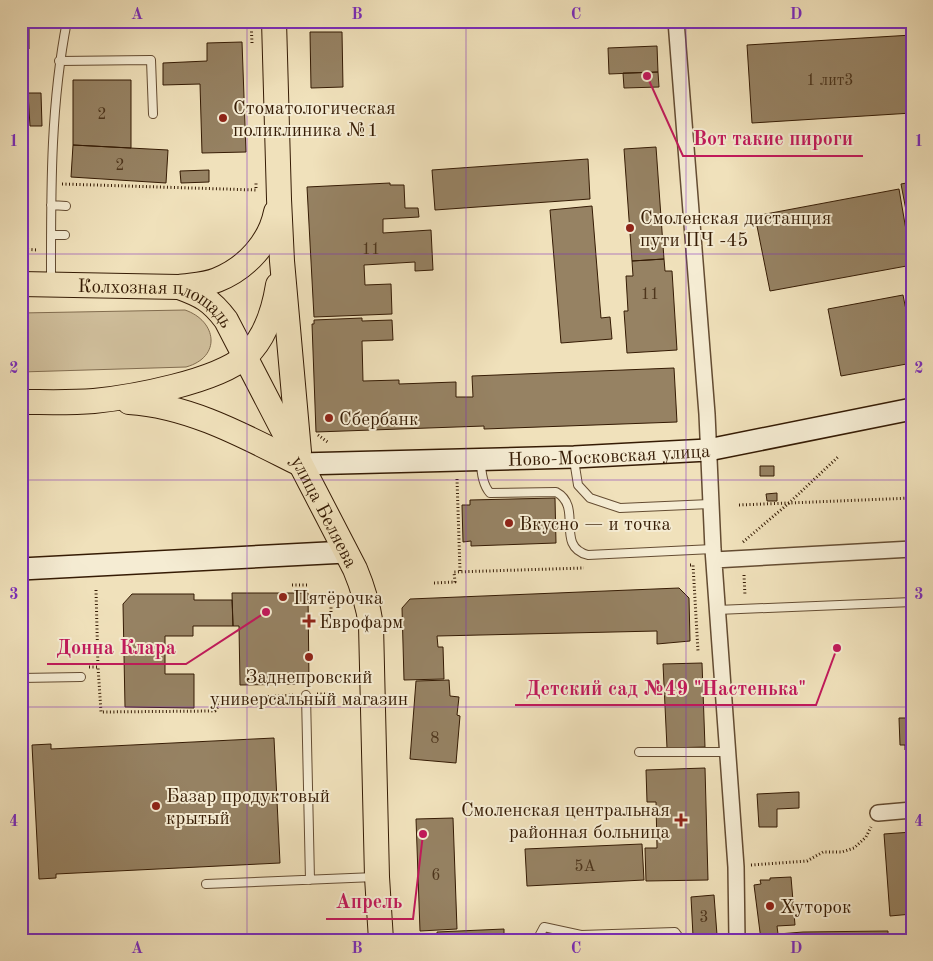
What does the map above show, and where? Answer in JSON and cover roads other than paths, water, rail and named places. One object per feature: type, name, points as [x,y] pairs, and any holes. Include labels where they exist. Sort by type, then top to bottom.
[{"type":"main road","name":"улица Беляева","points":[[274,21],[278,199],[300,464],[363,587],[371,625],[377,877],[381,940]]},
{"type":"main road","points":[[179,287],[218,280],[246,263],[268,236],[275,219],[278,199]]},
{"type":"main road","points":[[282,260],[276,298],[269,320],[258,342],[245,356],[300,464]]},
{"type":"main road","name":"Колхозная площадь","points":[[21,284],[179,287],[200,294],[214,304],[226,320],[245,356],[227,367],[186,383],[93,401],[21,402]]},
{"type":"main road","points":[[93,401],[132,402],[186,413],[233,430],[300,464]]},
{"type":"street","points":[[676,21],[707,404],[713,554],[736,867],[737,940]]},
{"type":"street","name":"Ново-Московская улица","points":[[300,464],[574,457],[708,450],[912,409]]},
{"type":"street","points":[[713,554],[912,549]]},
{"type":"street","points":[[21,569],[346,552]]},
{"type":"street","points":[[878,812],[912,810]]},
{"type":"lane","points":[[51,285],[51,184],[59,60],[67,21]]},
{"type":"lane","points":[[59,60],[151,60],[152,114]]},
{"type":"lane","points":[[51,205],[66,206]]},
{"type":"lane","points":[[51,235],[65,235]]},
{"type":"lane","points":[[574,457],[578,485],[590,498],[620,508],[710,504]]},
{"type":"lane","points":[[481,460],[481,473],[486,488],[490,493],[556,492],[565,497],[568,504],[573,545],[579,553],[588,555],[713,554]]},
{"type":"lane","points":[[718,610],[912,602]]},
{"type":"lane","points":[[21,678],[81,677]]},
{"type":"lane","points":[[306,695],[310,880]]},
{"type":"lane","points":[[639,752],[728,752]]},
{"type":"lane","points":[[206,884],[377,877]]},
{"type":"lane","points":[[537,940],[544,928],[580,935],[676,932],[682,940]]},
{"type":"place","name":"Вот такие пироги","points":[[647,76]]},
{"type":"place","name":"Стоматологическая поликлиника №1","points":[[223,118]]},
{"type":"place","name":"Смоленская дистанция пути ПЧ -45","points":[[630,228]]},
{"type":"place","name":"Сбербанк","points":[[329,418]]},
{"type":"place","name":"Вкусно — и точка","points":[[509,523]]},
{"type":"place","name":"Пятёрочка","points":[[283,597]]},
{"type":"place","name":"Донна Клара","points":[[266,612]]},
{"type":"place","name":"Еврофарм","points":[[309,621]]},
{"type":"place","name":"Детский сад №49 \"Настенька\"","points":[[837,648]]},
{"type":"place","name":"Заднепровский универсальный магазин","points":[[309,657]]},
{"type":"place","name":"Базар продуктовый крытый","points":[[156,806]]},
{"type":"place","name":"Смоленская центральная районная больница","points":[[681,820]]},
{"type":"place","name":"Апрель","points":[[423,834]]},
{"type":"place","name":"Хуторок","points":[[770,906]]}]
